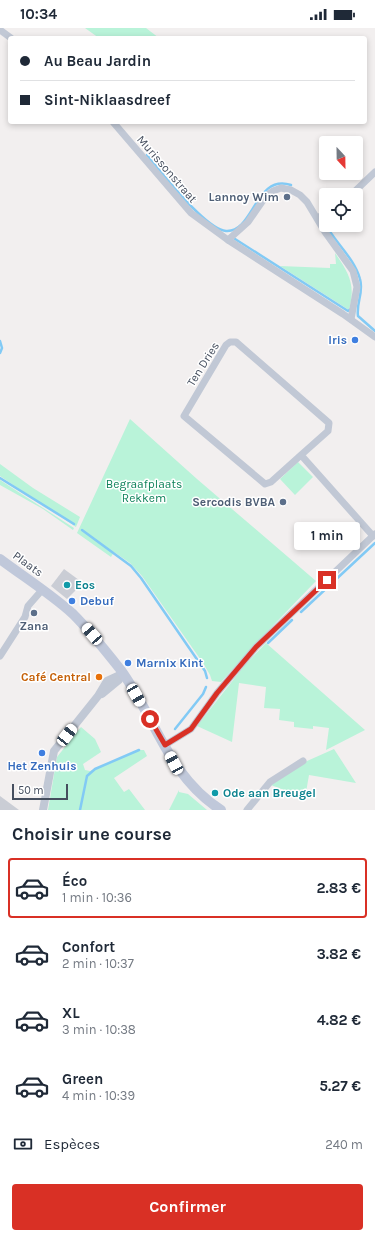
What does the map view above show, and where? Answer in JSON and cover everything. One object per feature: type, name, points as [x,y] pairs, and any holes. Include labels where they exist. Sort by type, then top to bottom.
[{"type":"main road","name":"Plaats","points":[[0,559],[42,590]]},
{"type":"main road","points":[[42,590],[86,627],[120,673],[165,745],[176,766],[199,794],[221,810]]},
{"type":"street","points":[[0,30],[8,36]]},
{"type":"street","name":"Murissonstraat","points":[[115,124],[186,210],[228,240],[351,319],[375,337]]},
{"type":"street","points":[[358,188],[375,172]]},
{"type":"street","points":[[228,240],[248,222],[266,196],[273,191],[281,188],[291,190],[300,195],[318,218],[325,232],[353,271],[357,280],[357,294],[351,319]]},
{"type":"street","name":"Ten Dries","points":[[230,342],[236,342],[329,422],[328,431],[300,455],[271,482],[264,484],[184,416],[226,345],[230,342]]},
{"type":"street","points":[[165,745],[191,729],[217,693],[256,647],[374,535],[300,455]]},
{"type":"street","name":"Plaats","points":[[0,656],[26,617],[28,606],[42,590]]},
{"type":"street","points":[[43,810],[54,751],[98,696],[119,680],[120,673]]},
{"type":"street","points":[[248,810],[270,782],[303,761]]},
{"type":"green space","points":[[85,28],[146,28],[156,36],[96,36]]},
{"type":"green space","points":[[335,253],[350,280],[352,293],[349,310],[280,266],[330,268],[330,264],[336,264]]},
{"type":"green space","name":"Begraafplaats Rekkem","points":[[130,419],[197,479],[316,581],[221,682],[212,681],[203,663],[142,576],[130,563],[114,552],[111,557],[77,533]]},
{"type":"green space","points":[[298,462],[313,477],[295,495],[280,479]]},
{"type":"green space","points":[[0,464],[33,488],[80,517],[76,527],[0,476]]},
{"type":"green space","points":[[0,480],[74,528],[73,530],[43,509],[0,485]]},
{"type":"green space","points":[[266,643],[365,730],[326,750],[329,728],[313,726],[313,729],[294,727],[294,722],[279,720],[280,709],[264,708],[266,687],[239,683],[232,742],[197,726],[245,665]]},
{"type":"green space","points":[[81,727],[95,739],[101,752],[83,764],[85,770],[90,771],[139,750],[144,750],[147,756],[114,778],[124,792],[129,789],[145,810],[48,810],[57,757]]},
{"type":"green space","points":[[334,749],[356,783],[309,775],[305,798],[271,785],[307,761]]},
{"type":"green space","points":[[179,790],[179,792],[188,794],[207,810],[169,810]]},
{"type":"building","name":"Eos","points":[[64,569],[83,583],[67,599],[51,586]]},
{"type":"building","points":[[0,796],[19,810],[0,810]]},
{"type":"waterway","points":[[147,155],[172,186],[195,210],[217,228],[226,231],[235,229],[243,223],[262,195],[270,187],[279,184],[291,185]]},
{"type":"waterway","points":[[330,232],[353,263],[360,279],[361,288],[358,316],[375,331]]},
{"type":"waterway","points":[[235,239],[348,311],[351,309]]},
{"type":"waterway","points":[[0,341],[2,348],[0,353]]},
{"type":"waterway","points":[[0,478],[74,524]]},
{"type":"waterway","points":[[82,530],[131,566],[141,578],[205,671],[207,678]]},
{"type":"waterway","points":[[301,612],[375,543]]},
{"type":"waterway","points":[[268,643],[292,620]]},
{"type":"waterway","points":[[175,729],[203,694],[206,687]]},
{"type":"waterway","points":[[80,810],[87,776],[95,769],[139,750]]},
{"type":"place","name":"Lannoy Wim","points":[[287,197]]},
{"type":"place","name":"Iris","points":[[355,340]]},
{"type":"place","name":"Sercodis BVBA","points":[[283,502]]},
{"type":"place","name":"Eos","points":[[67,585]]},
{"type":"place","name":"Debuf","points":[[72,601]]},
{"type":"place","name":"Zana","points":[[34,613]]},
{"type":"place","name":"Marnix Kint","points":[[128,663]]},
{"type":"place","name":"Café Central","points":[[99,677]]},
{"type":"place","name":"Het Zenhuis","points":[[42,753]]},
{"type":"place","name":"Ode aan Breugel","points":[[215,793]]},
{"type":"route","points":[[150,719],[165,745],[186,733],[191,729],[217,693],[256,647],[327,580]]}]
